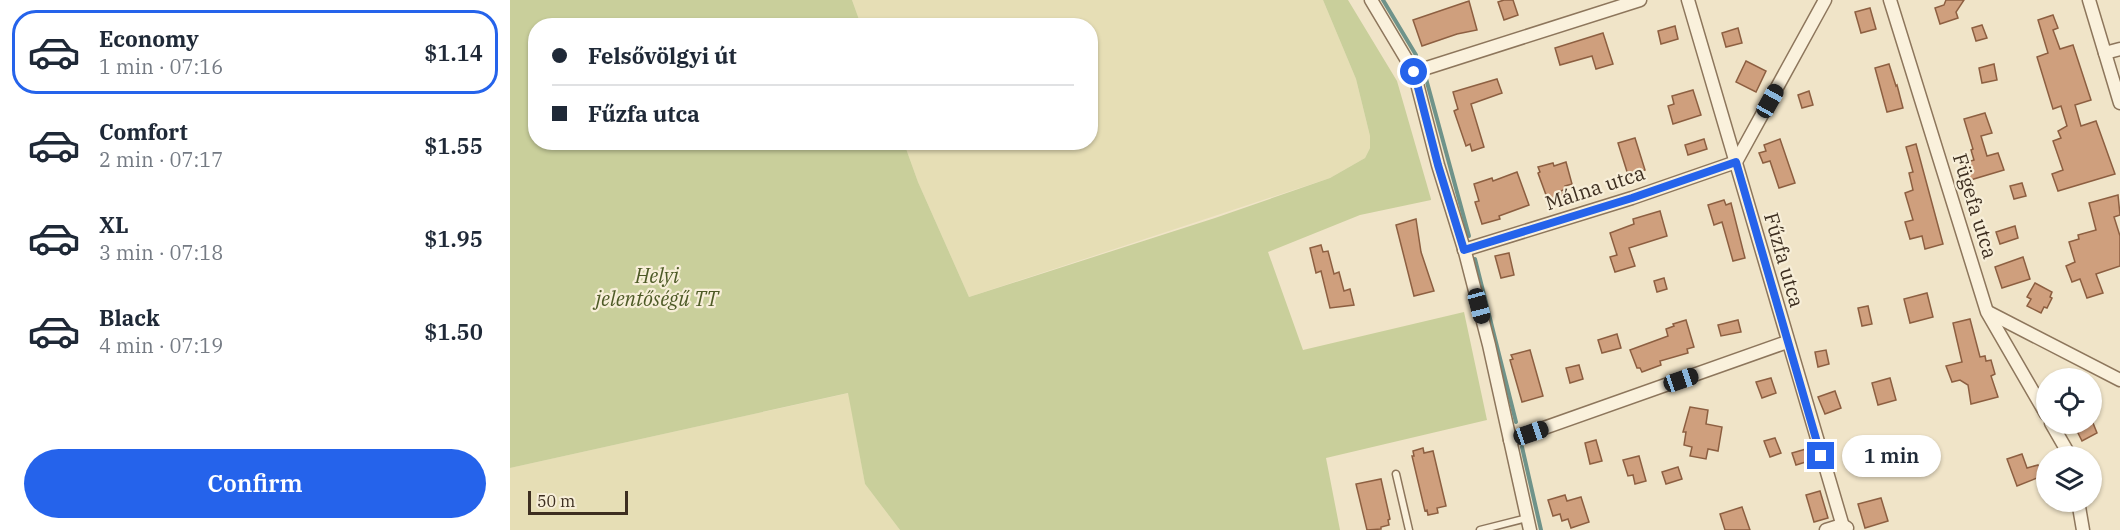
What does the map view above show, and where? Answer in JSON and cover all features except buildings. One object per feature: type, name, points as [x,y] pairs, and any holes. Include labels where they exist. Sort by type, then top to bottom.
[{"type":"street","points":[[1371,0],[1414,72],[1489,345],[1529,524]]},
{"type":"street","points":[[1414,72],[1640,0]]},
{"type":"street","name":"Fűzfa utca","points":[[1688,0],[1787,342],[1845,528]]},
{"type":"street","points":[[1736,162],[1825,0]]},
{"type":"street","name":"Fügefa utca","points":[[1890,0],[1988,312],[2036,396]]},
{"type":"street","points":[[2089,0],[2120,103]]},
{"type":"street","points":[[2105,53],[2120,49]]},
{"type":"street","name":"Málna utca","points":[[1464,250],[1632,198],[1736,162]]},
{"type":"street","points":[[1988,312],[2120,380]]},
{"type":"street","points":[[1510,440],[1787,342]]},
{"type":"street","points":[[2080,512],[2083,530]]},
{"type":"street","points":[[1826,530],[1845,528]]},
{"type":"lane","points":[[1396,474],[1409,530]]},
{"type":"lane","points":[[1480,530],[1529,524]]},
{"type":"shaded area","points":[[852,0],[1323,0],[1356,79],[1370,136],[1370,148],[1365,158],[1330,178],[969,297],[918,182],[907,150],[1098,150],[1098,18],[858,18]]},
{"type":"shaded area","points":[[849,393],[865,484],[900,530],[510,530],[510,468]]},
{"type":"green space","name":"Helyi jelentőségű TT","points":[[510,0],[852,0],[858,18],[528,18],[528,150],[907,150],[918,182],[969,297],[1215,218],[1330,178],[1365,158],[1370,148],[1370,136],[1356,79],[1323,0],[1348,0],[1397,81],[1431,200],[1360,215],[1268,252],[1303,350],[1464,312],[1487,420],[1326,458],[1340,530],[900,530],[865,484],[848,393],[510,468]]},
{"type":"waterway","points":[[1383,0],[1416,55]]},
{"type":"waterway","points":[[1425,75],[1469,236]]},
{"type":"waterway","points":[[1475,259],[1516,422]]},
{"type":"waterway","points":[[1522,447],[1541,530]]},
{"type":"route","points":[[1414,72],[1438,165],[1464,250],[1632,198],[1736,162],[1821,456]]}]
